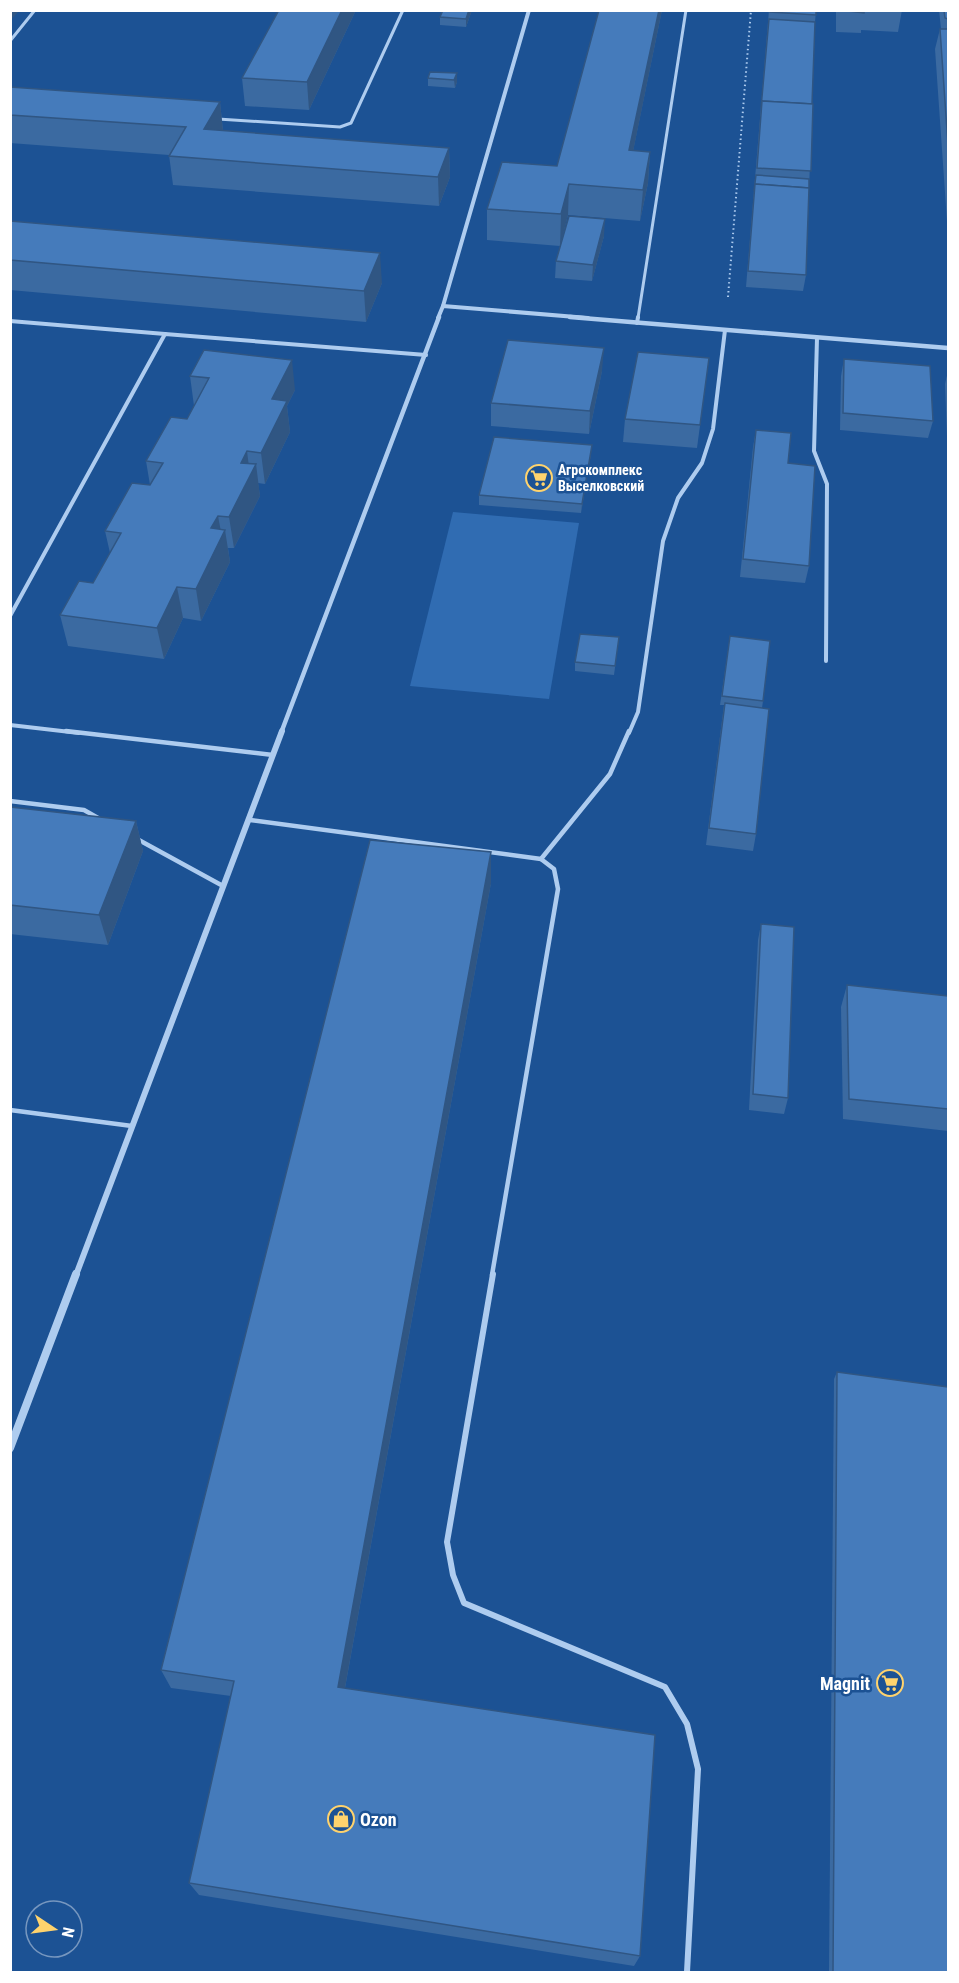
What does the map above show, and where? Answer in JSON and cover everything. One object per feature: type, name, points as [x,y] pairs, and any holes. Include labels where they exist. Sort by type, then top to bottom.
[{"type":"street","points":[[10,1448],[426,355],[443,306],[529,10]]},
{"type":"street","points":[[443,306],[948,348]]},
{"type":"lane","points":[[10,41],[35,10]]},
{"type":"lane","points":[[210,118],[340,127],[351,123],[403,10]]},
{"type":"lane","points":[[637,323],[686,10]]},
{"type":"lane","points":[[10,321],[426,355]]},
{"type":"lane","points":[[541,859],[610,774],[638,712],[663,541],[678,498],[702,463],[713,429],[725,330]]},
{"type":"lane","points":[[10,616],[165,334]]},
{"type":"lane","points":[[816,338],[814,452],[827,484],[826,660]]},
{"type":"lane","points":[[10,724],[273,755]]},
{"type":"lane","points":[[10,801],[84,810],[104,821]]},
{"type":"lane","points":[[250,820],[541,859],[554,868],[558,889],[447,1542],[453,1575],[464,1603],[665,1687],[687,1724],[698,1769],[687,1972]]},
{"type":"lane","points":[[134,837],[223,885]]},
{"type":"lane","points":[[10,1110],[132,1126]]},
{"type":"path","points":[[725,330],[751,10]]},
{"type":"shaded area","points":[[453,512],[579,523],[549,699],[410,686]]},
{"type":"building","points":[[279,10],[342,10],[307,82],[242,78]]},
{"type":"building","points":[[443,10],[469,10],[466,19],[440,17]]},
{"type":"building","points":[[599,10],[659,10],[629,150],[650,152],[643,190],[569,184],[561,214],[487,209],[502,162],[557,166]]},
{"type":"building","points":[[770,10],[816,10],[816,15],[770,12]]},
{"type":"building","points":[[839,10],[864,10],[864,13]]},
{"type":"building","points":[[944,10],[948,10],[948,19],[945,18]]},
{"type":"building","points":[[769,19],[815,22],[812,104],[762,101],[761,108]]},
{"type":"building","points":[[940,29],[948,29],[948,145]]},
{"type":"building","points":[[430,72],[457,73],[454,80],[428,78]]},
{"type":"building","points":[[10,87],[220,102],[204,129],[449,148],[438,177],[169,156],[186,127],[10,115]]},
{"type":"building","points":[[762,101],[813,104],[811,171],[757,168]]},
{"type":"building","points":[[756,175],[809,179],[809,188],[755,184],[754,191]]},
{"type":"building","points":[[755,184],[809,188],[806,275],[748,271]]},
{"type":"building","points":[[569,216],[605,219],[593,265],[556,261]]},
{"type":"building","points":[[10,221],[380,253],[364,291],[10,260]]},
{"type":"building","points":[[508,340],[604,348],[590,411],[491,403]]},
{"type":"building","points":[[204,350],[292,360],[272,399],[287,401],[261,453],[247,451],[241,463],[256,464],[229,517],[218,516],[211,528],[225,530],[196,589],[177,587],[157,628],[60,615],[79,581],[93,583],[121,533],[105,531],[132,483],[150,485],[163,463],[146,461],[171,417],[187,419],[209,378],[190,376]]},
{"type":"building","points":[[638,352],[709,358],[700,425],[625,419]]},
{"type":"building","points":[[844,359],[930,366],[933,421],[843,413]]},
{"type":"building","points":[[756,430],[791,433],[788,463],[815,466],[809,566],[743,559]]},
{"type":"building","points":[[494,437],[592,445],[582,504],[479,495]]},
{"type":"building","points":[[580,634],[619,637],[615,666],[575,662]]},
{"type":"building","points":[[730,636],[770,641],[763,701],[722,696]]},
{"type":"building","points":[[725,703],[769,709],[756,834],[709,828]]},
{"type":"building","points":[[10,807],[136,821],[99,915],[10,905]]},
{"type":"building","points":[[370,840],[491,852],[338,1687],[655,1735],[640,1956],[189,1883],[234,1681],[161,1670]]},
{"type":"building","points":[[761,924],[794,927],[788,1098],[753,1094]]},
{"type":"building","points":[[847,985],[948,996],[948,1109],[849,1099]]},
{"type":"building","name":"Magnit","points":[[837,1372],[948,1387],[948,1972],[833,1972]]},
{"type":"place","name":"Агрокомплекс Выселковский","points":[[539,478]]},
{"type":"place","name":"Magnit","points":[[890,1683]]},
{"type":"place","name":"Ozon","points":[[341,1819]]}]
